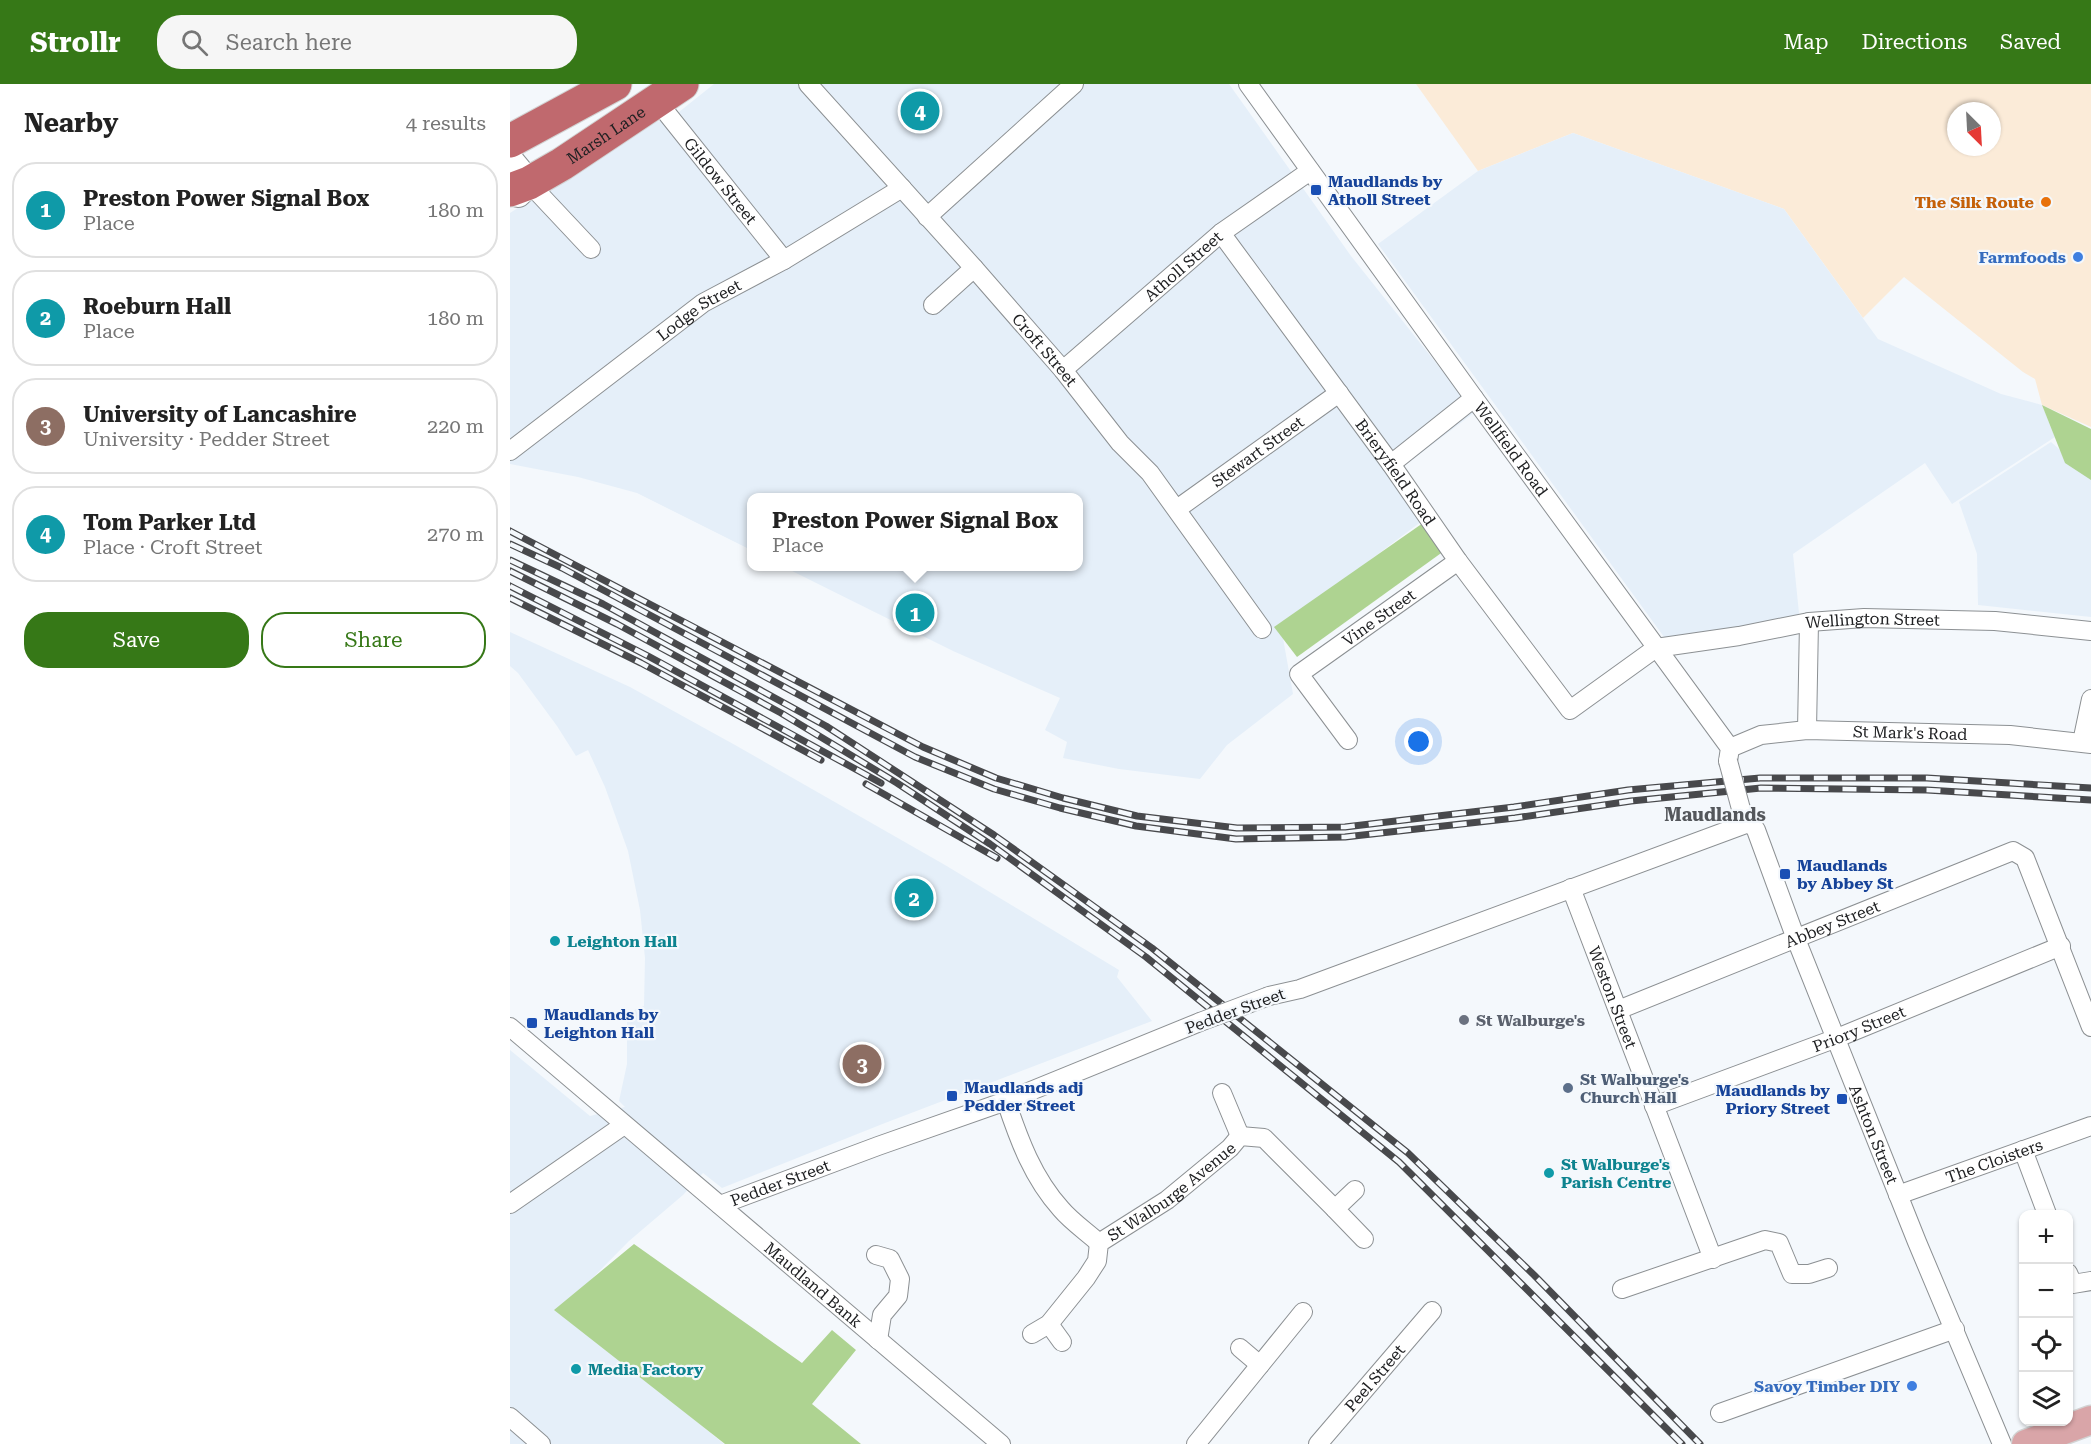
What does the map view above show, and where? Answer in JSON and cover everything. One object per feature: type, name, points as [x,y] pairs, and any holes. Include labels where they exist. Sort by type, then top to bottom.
[{"type":"highway","points":[[510,141],[615,84]]},
{"type":"highway","name":"Marsh Lane","points":[[515,184],[562,164],[670,92]]},
{"type":"main road","points":[[2026,1444],[2079,1431]]},
{"type":"street","name":"Croft Street","points":[[808,84],[974,268],[1063,370],[1120,443],[1150,473],[1262,629]]},
{"type":"street","points":[[927,217],[1074,84]]},
{"type":"street","name":"Wellfield Road","points":[[1248,84],[1656,648],[1729,755],[1746,816]]},
{"type":"street","name":"Gildow Street","points":[[670,92],[784,260]]},
{"type":"street","name":"Atholl Street","points":[[1063,370],[1221,233],[1310,171]]},
{"type":"street","points":[[515,184],[591,249]]},
{"type":"street","name":"Lodge Street","points":[[510,451],[703,303],[784,260],[902,188]]},
{"type":"street","name":"Brieryfield Road","points":[[1221,233],[1391,464],[1458,561],[1570,710],[1656,648]]},
{"type":"street","points":[[933,305],[974,268]]},
{"type":"street","name":"Stewart Street","points":[[1177,508],[1339,393]]},
{"type":"street","points":[[1391,464],[1474,398]]},
{"type":"street","name":"Vine Street","points":[[1348,740],[1299,675],[1458,561]]},
{"type":"street","name":"Wellington Street","points":[[1656,648],[1740,636],[1809,622],[1864,618],[1995,621],[2091,632]]},
{"type":"street","points":[[1807,730],[1809,622]]},
{"type":"street","points":[[2086,743],[2091,699]]},
{"type":"street","name":"St Mark's Road","points":[[1729,755],[1761,735],[1807,730],[2010,735],[2086,743]]},
{"type":"street","name":"Pedder Street","points":[[720,1205],[1006,1101],[1269,996],[1300,988],[1571,888],[1746,816]]},
{"type":"street","name":"Ashton Street","points":[[1746,816],[1756,830],[1796,939],[1898,1195],[2002,1444]]},
{"type":"street","name":"Abbey Street","points":[[1618,1010],[2013,851],[2025,858],[2061,945]]},
{"type":"street","name":"Weston Street","points":[[1571,888],[1713,1259]]},
{"type":"street","points":[[2061,945],[2091,1027]]},
{"type":"street","name":"Priory Street","points":[[1654,1106],[1837,1038],[2061,945]]},
{"type":"street","name":"Maudland Bank","points":[[510,1027],[1001,1444]]},
{"type":"street","name":"St Walburge Avenue","points":[[1222,1093],[1240,1136]]},
{"type":"street","name":"St Walburge Avenue","points":[[1006,1101],[1021,1147],[1040,1180],[1061,1210],[1100,1243]]},
{"type":"street","points":[[510,1204],[622,1124]]},
{"type":"street","name":"The Cloisters","points":[[1898,1195],[2091,1126]]},
{"type":"street","name":"St Walburge Avenue","points":[[1240,1136],[1264,1138],[1364,1239]]},
{"type":"street","name":"St Walburge Avenue","points":[[1032,1334],[1049,1324],[1086,1278],[1097,1260],[1100,1243],[1167,1200],[1230,1148],[1240,1136]]},
{"type":"street","points":[[2023,1150],[2045,1210]]},
{"type":"street","points":[[1335,1209],[1355,1190]]},
{"type":"street","points":[[1622,1288],[1765,1240],[1779,1243],[1792,1274],[1809,1274],[1828,1268]]},
{"type":"street","points":[[876,1255],[890,1259],[900,1279],[898,1296],[882,1315],[878,1340]]},
{"type":"street","points":[[2073,1284],[2091,1281]]},
{"type":"street","name":"Peel Street","points":[[1318,1444],[1432,1311]]},
{"type":"street","points":[[1196,1444],[1303,1312]]},
{"type":"street","points":[[1049,1324],[1062,1342]]},
{"type":"street","points":[[1720,1413],[1955,1329]]},
{"type":"street","points":[[1240,1348],[1260,1365]]},
{"type":"street","points":[[510,1417],[540,1444]]},
{"type":"shaded area","points":[[714,84],[1229,84],[1351,256],[1475,412],[1400,469],[1430,515],[1281,627],[1293,694],[1227,745],[1200,779],[1119,769],[1063,758],[1067,742],[1045,730],[1060,698],[953,651],[792,571],[1083,571],[1083,493],[747,493],[747,548],[637,493],[578,477],[510,464],[510,213],[653,122],[669,120]]},
{"type":"shaded area","points":[[1416,84],[2091,84],[2091,427],[2042,405],[2035,379],[2023,372],[1904,277],[1863,318],[1784,209],[1573,133],[1478,171]]},
{"type":"shaded area","points":[[1573,133],[1784,209],[1878,339],[2001,394],[2042,405],[2055,437],[1952,504],[1925,463],[1793,554],[1801,633],[1675,652],[1378,244],[1478,171]]},
{"type":"shaded area","points":[[2051,442],[2091,477],[2091,617],[1978,605],[1977,554],[1959,502]]},
{"type":"shaded area","points":[[510,632],[630,687],[735,745],[945,865],[1119,970],[1117,977],[1152,1021],[722,1188],[703,1173],[683,1195],[629,1241],[561,1310],[724,1444],[510,1444],[510,1050],[590,1116],[625,1107],[619,1101],[627,1064],[627,1013],[644,1006],[645,958],[640,910],[628,851],[605,787],[588,750],[576,756],[557,726],[518,673],[510,666]]},
{"type":"green space","points":[[2042,405],[2091,429],[2091,480],[2065,463]]},
{"type":"green space","points":[[1423,523],[1444,551],[1297,657],[1274,627]]},
{"type":"green space","points":[[634,1244],[802,1363],[832,1330],[856,1350],[812,1404],[861,1444],[725,1444],[554,1310]]},
{"type":"railway","points":[[510,531],[923,747],[996,778],[1063,798],[1137,816],[1237,828],[1345,827],[1514,807],[1628,790],[1760,778],[1927,778],[2091,788]]},
{"type":"railway","points":[[510,544],[562,568],[915,757],[994,789],[1136,826],[1236,839],[1345,837],[1515,818],[1631,801],[1761,788],[1927,790],[2091,800]]},
{"type":"railway","points":[[510,560],[603,604],[826,726],[994,835],[1152,948],[1408,1153],[1534,1275],[1700,1444]]},
{"type":"railway","points":[[510,571],[617,624],[781,713],[897,783],[990,844],[1146,957],[1399,1162],[1682,1444]]},
{"type":"railway","points":[[510,586],[648,656],[881,783]]},
{"type":"railway","points":[[510,598],[641,663],[821,760]]},
{"type":"railway","points":[[866,784],[997,858]]},
{"type":"place","name":"Tom Parker Ltd","points":[[920,111]]},
{"type":"place","name":"Maudlands by Atholl Street","points":[[1316,190]]},
{"type":"place","name":"The Silk Route","points":[[2046,202]]},
{"type":"place","name":"Farmfoods","points":[[2078,257]]},
{"type":"place","name":"Preston Power Signal Box","points":[[915,613]]},
{"type":"place","name":"Maudlands by Abbey St","points":[[1785,874]]},
{"type":"place","name":"Roeburn Hall","points":[[914,898]]},
{"type":"place","name":"Leighton Hall","points":[[555,941]]},
{"type":"place","name":"St Walburge's","points":[[1464,1020]]},
{"type":"place","name":"Maudlands by Leighton Hall","points":[[532,1023]]},
{"type":"place","name":"University of Lancashire","points":[[862,1064]]},
{"type":"place","name":"St Walburge's Church Hall","points":[[1568,1088]]},
{"type":"place","name":"Maudlands adj Pedder Street","points":[[952,1096]]},
{"type":"place","name":"Maudlands by Priory Street","points":[[1842,1099]]},
{"type":"place","name":"St Walburge's Parish Centre","points":[[1549,1173]]},
{"type":"place","name":"Media Factory","points":[[576,1369]]},
{"type":"place","name":"Savoy Timber DIY","points":[[1912,1386]]},
{"type":"district","name":"Maudlands","points":[[1715,814]]}]
